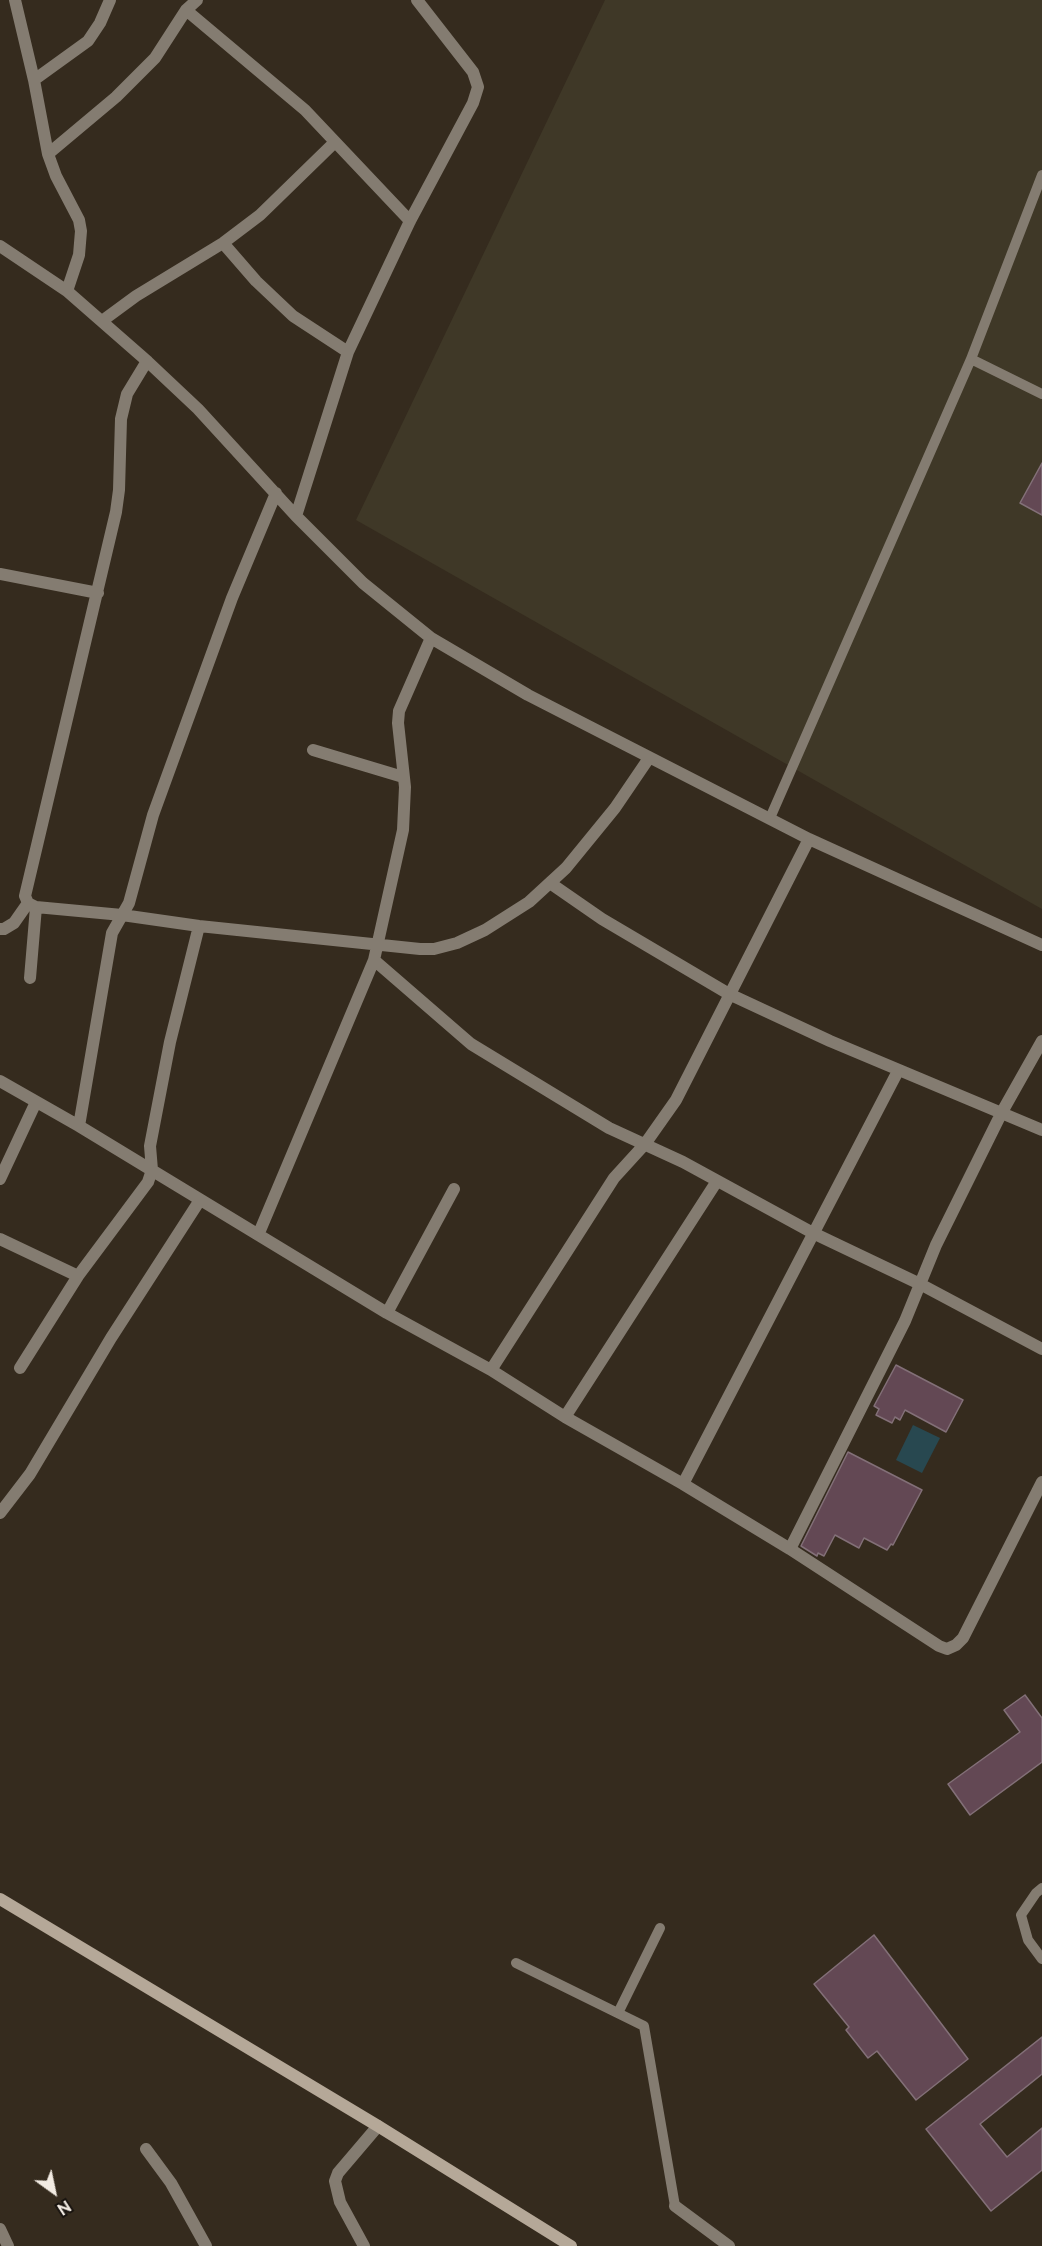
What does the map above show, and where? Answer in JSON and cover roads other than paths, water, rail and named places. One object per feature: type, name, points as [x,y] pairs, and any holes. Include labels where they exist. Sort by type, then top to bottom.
[{"type":"street","points":[[15,0],[34,80],[48,154],[79,220],[81,231],[79,255],[67,291]]},
{"type":"street","points":[[34,80],[88,41],[100,23],[110,0]]},
{"type":"street","points":[[48,154],[155,58],[186,10],[197,0]]},
{"type":"street","points":[[296,516],[348,352],[410,221],[473,103],[478,87],[473,72],[417,0]]},
{"type":"street","points":[[186,10],[289,95],[410,221]]},
{"type":"street","points":[[102,321],[136,296],[223,243],[279,198],[334,142]]},
{"type":"street","points":[[223,243],[256,281],[293,316],[348,352]]},
{"type":"street","points":[[0,246],[67,291],[147,361],[198,409],[296,516],[363,583],[431,638],[482,669],[649,758],[809,839],[1042,945]]},
{"type":"street","points":[[30,978],[32,905],[26,896],[117,512],[121,419],[127,394],[147,361]]},
{"type":"street","points":[[79,1126],[112,933],[129,903],[153,815],[228,608],[276,493]]},
{"type":"street","points":[[0,574],[98,593]]},
{"type":"street","points":[[259,1233],[379,945],[400,849],[405,809],[399,711],[431,638]]},
{"type":"street","points":[[313,750],[404,777]]},
{"type":"street","points":[[32,905],[199,926],[434,949],[456,943],[485,930],[530,902],[566,868],[649,758]]},
{"type":"street","points":[[491,1370],[614,1178],[645,1144],[676,1100],[809,839]]},
{"type":"street","points":[[550,883],[602,919],[729,994],[898,1071],[1042,1130]]},
{"type":"street","points":[[0,929],[14,923],[32,905]]},
{"type":"street","points":[[20,1368],[78,1276],[142,1192],[152,1170],[150,1146],[170,1042],[199,926]]},
{"type":"street","points":[[374,960],[457,1033],[489,1056],[609,1128],[717,1181],[813,1233],[920,1284],[1042,1349]]},
{"type":"street","points":[[790,1549],[905,1321],[936,1245],[1002,1112],[1042,1041]]},
{"type":"street","points":[[683,1484],[898,1071]]},
{"type":"street","points":[[0,1082],[259,1233],[387,1313],[491,1370],[565,1417],[683,1484],[790,1549],[939,1647],[947,1649],[956,1646],[963,1638],[1042,1482]]},
{"type":"street","points":[[0,1179],[36,1102]]},
{"type":"street","points":[[565,1417],[717,1181]]},
{"type":"street","points":[[387,1313],[454,1189]]},
{"type":"street","points":[[0,1513],[30,1474],[111,1338],[200,1200]]},
{"type":"street","points":[[0,1239],[78,1276]]},
{"type":"street","points":[[0,1899],[378,2126],[571,2246]]},
{"type":"street","points":[[364,2246],[340,2202],[335,2181],[338,2173],[378,2126]]},
{"type":"street","points":[[146,2149],[171,2183],[206,2246]]},
{"type":"street","points":[[675,2206],[729,2246]]},
{"type":"street","points":[[0,2229],[8,2246]]},
{"type":"lane","points":[[770,818],[971,359],[1042,175]]},
{"type":"lane","points":[[971,359],[1042,394]]},
{"type":"lane","points":[[1042,1888],[1021,1915],[1028,1940],[1042,1959]]},
{"type":"lane","points":[[618,2013],[660,1928]]},
{"type":"lane","points":[[516,1963],[644,2026],[675,2206]]},
{"type":"water","points":[[913,1425],[940,1438],[922,1473],[896,1460]]}]
